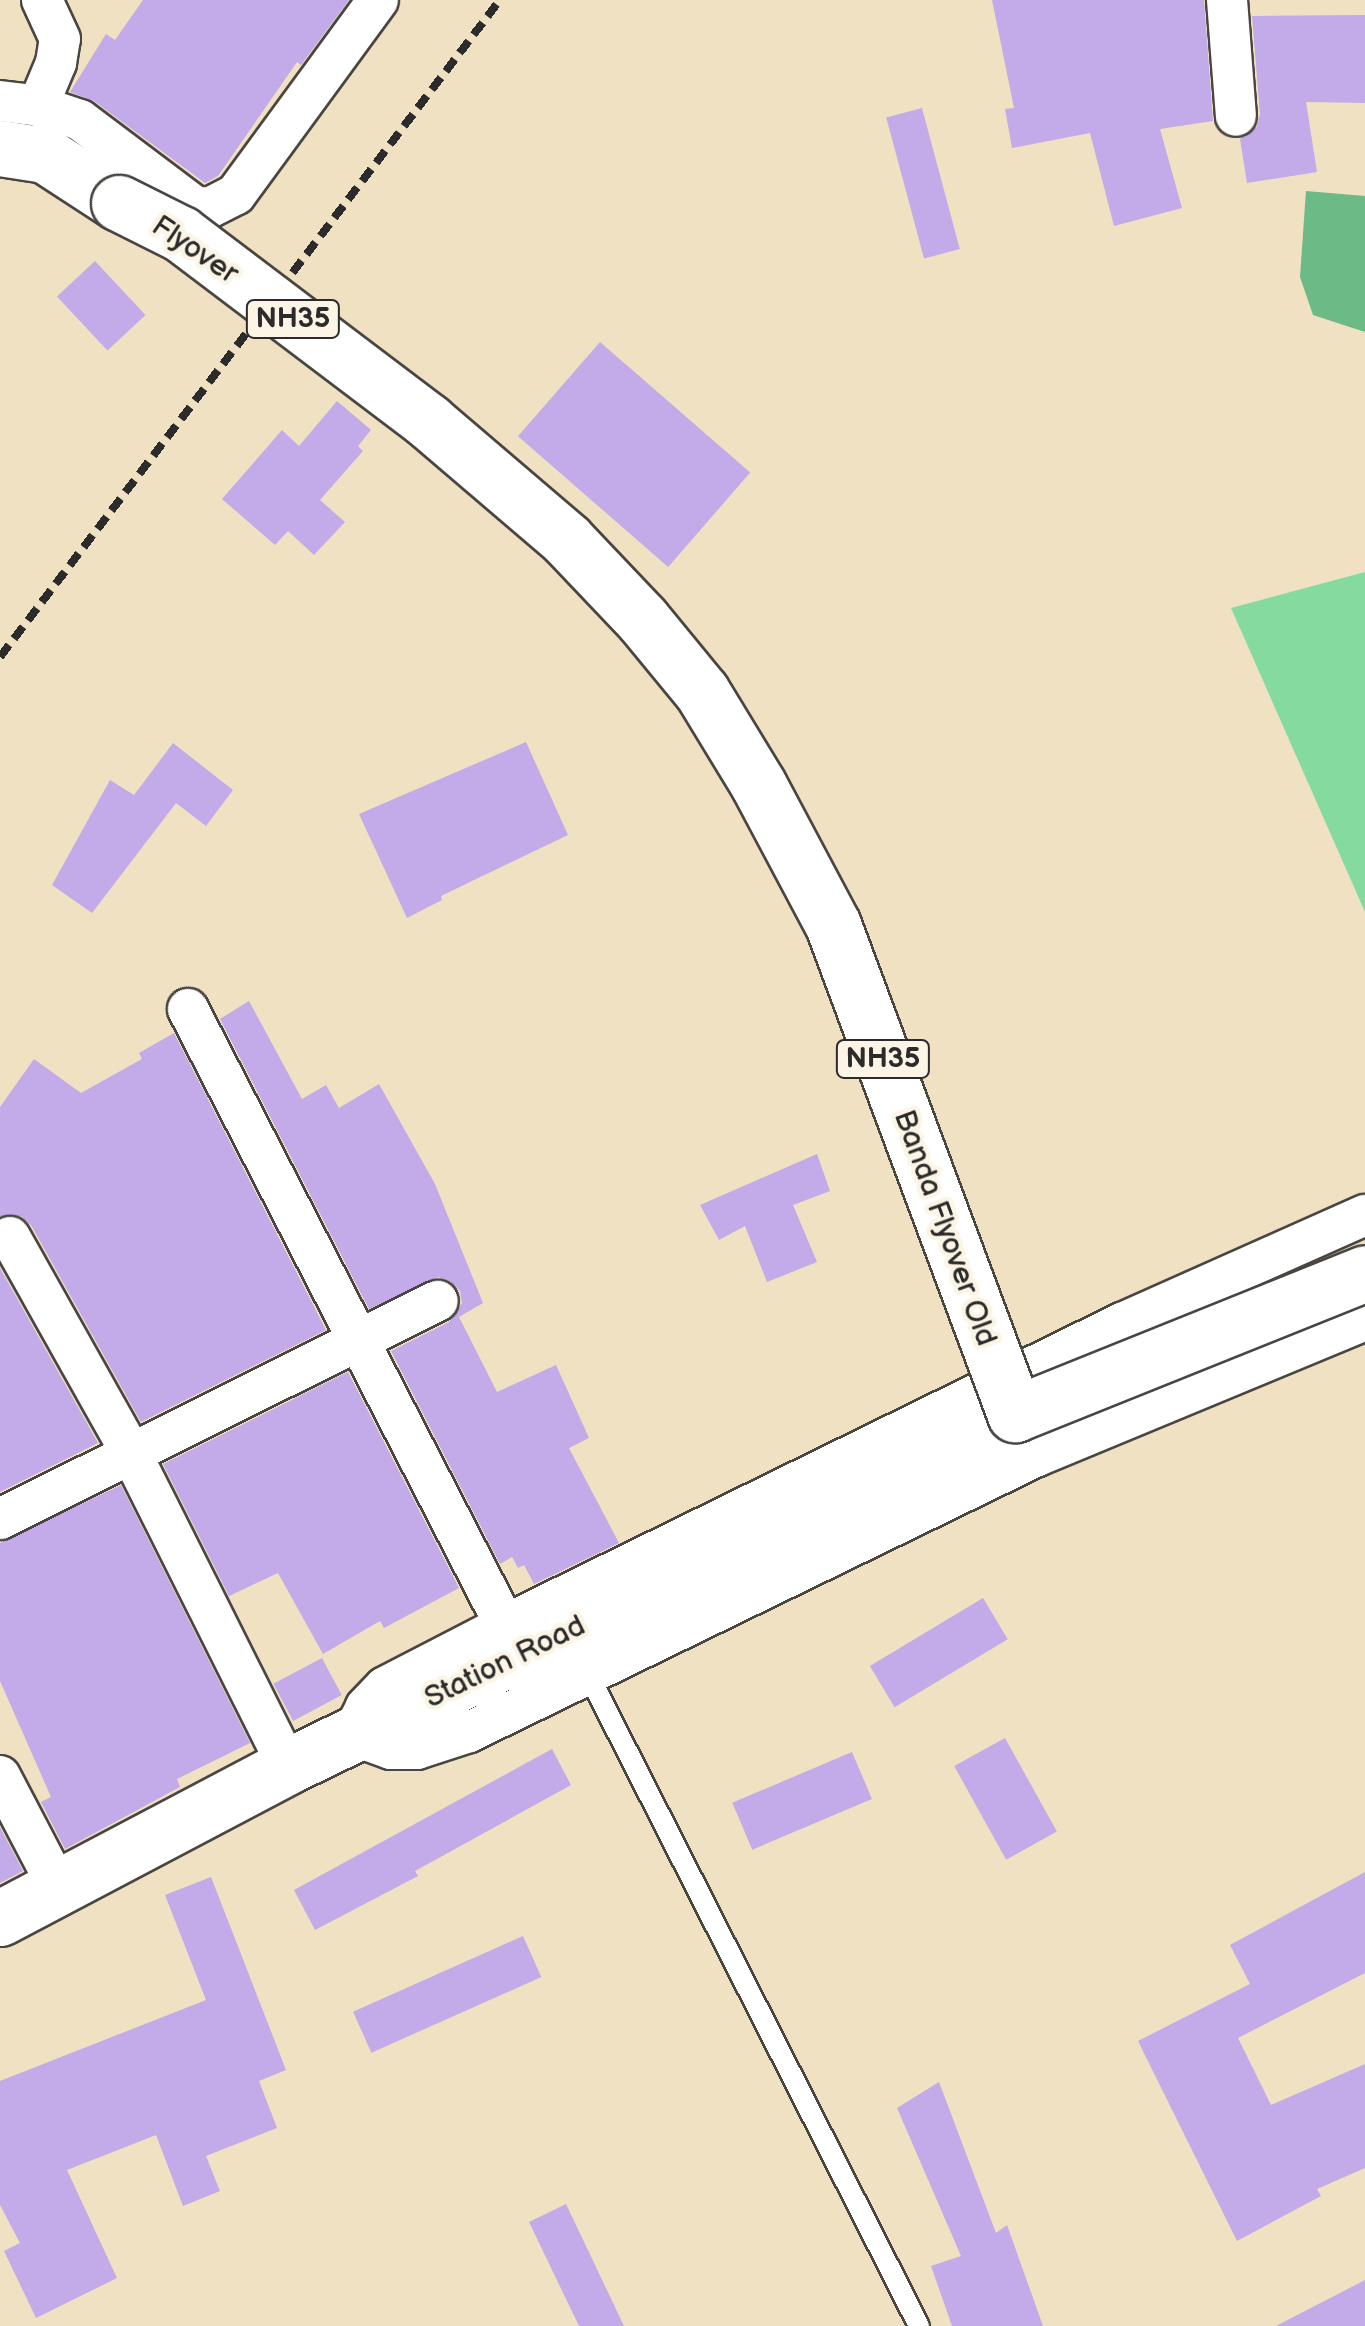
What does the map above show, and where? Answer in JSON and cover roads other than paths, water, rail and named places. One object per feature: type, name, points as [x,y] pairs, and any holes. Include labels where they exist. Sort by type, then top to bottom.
[{"type":"main road","name":"Flyover","points":[[0,148],[45,155],[119,203],[180,234],[458,446]]},
{"type":"main road","name":"Banda Flyover Old","points":[[458,446],[566,539],[642,619],[702,692],[758,784],[833,925],[1015,1414]]},
{"type":"main road","points":[[1015,1414],[1365,1273]]},
{"type":"main road","name":"Station Road","points":[[0,1918],[288,1766],[1015,1414]]},
{"type":"street","points":[[42,0],[60,39],[56,63],[19,104],[80,120],[194,206],[210,208],[236,194],[378,0]]},
{"type":"street","points":[[1228,0],[1236,116]]},
{"type":"street","points":[[188,1008],[506,1625]]},
{"type":"street","points":[[1365,1214],[1122,1323],[506,1625],[386,1687],[366,1707],[352,1735],[391,1748],[417,1750],[469,1732],[1037,1456],[1365,1320]]},
{"type":"street","points":[[10,1237],[131,1452],[288,1766]]},
{"type":"street","points":[[0,1519],[438,1301]]},
{"type":"street","points":[[0,1776],[58,1887]]},
{"type":"lane","points":[[588,1674],[919,2326]]},
{"type":"railway","points":[[0,657],[500,0]]}]
